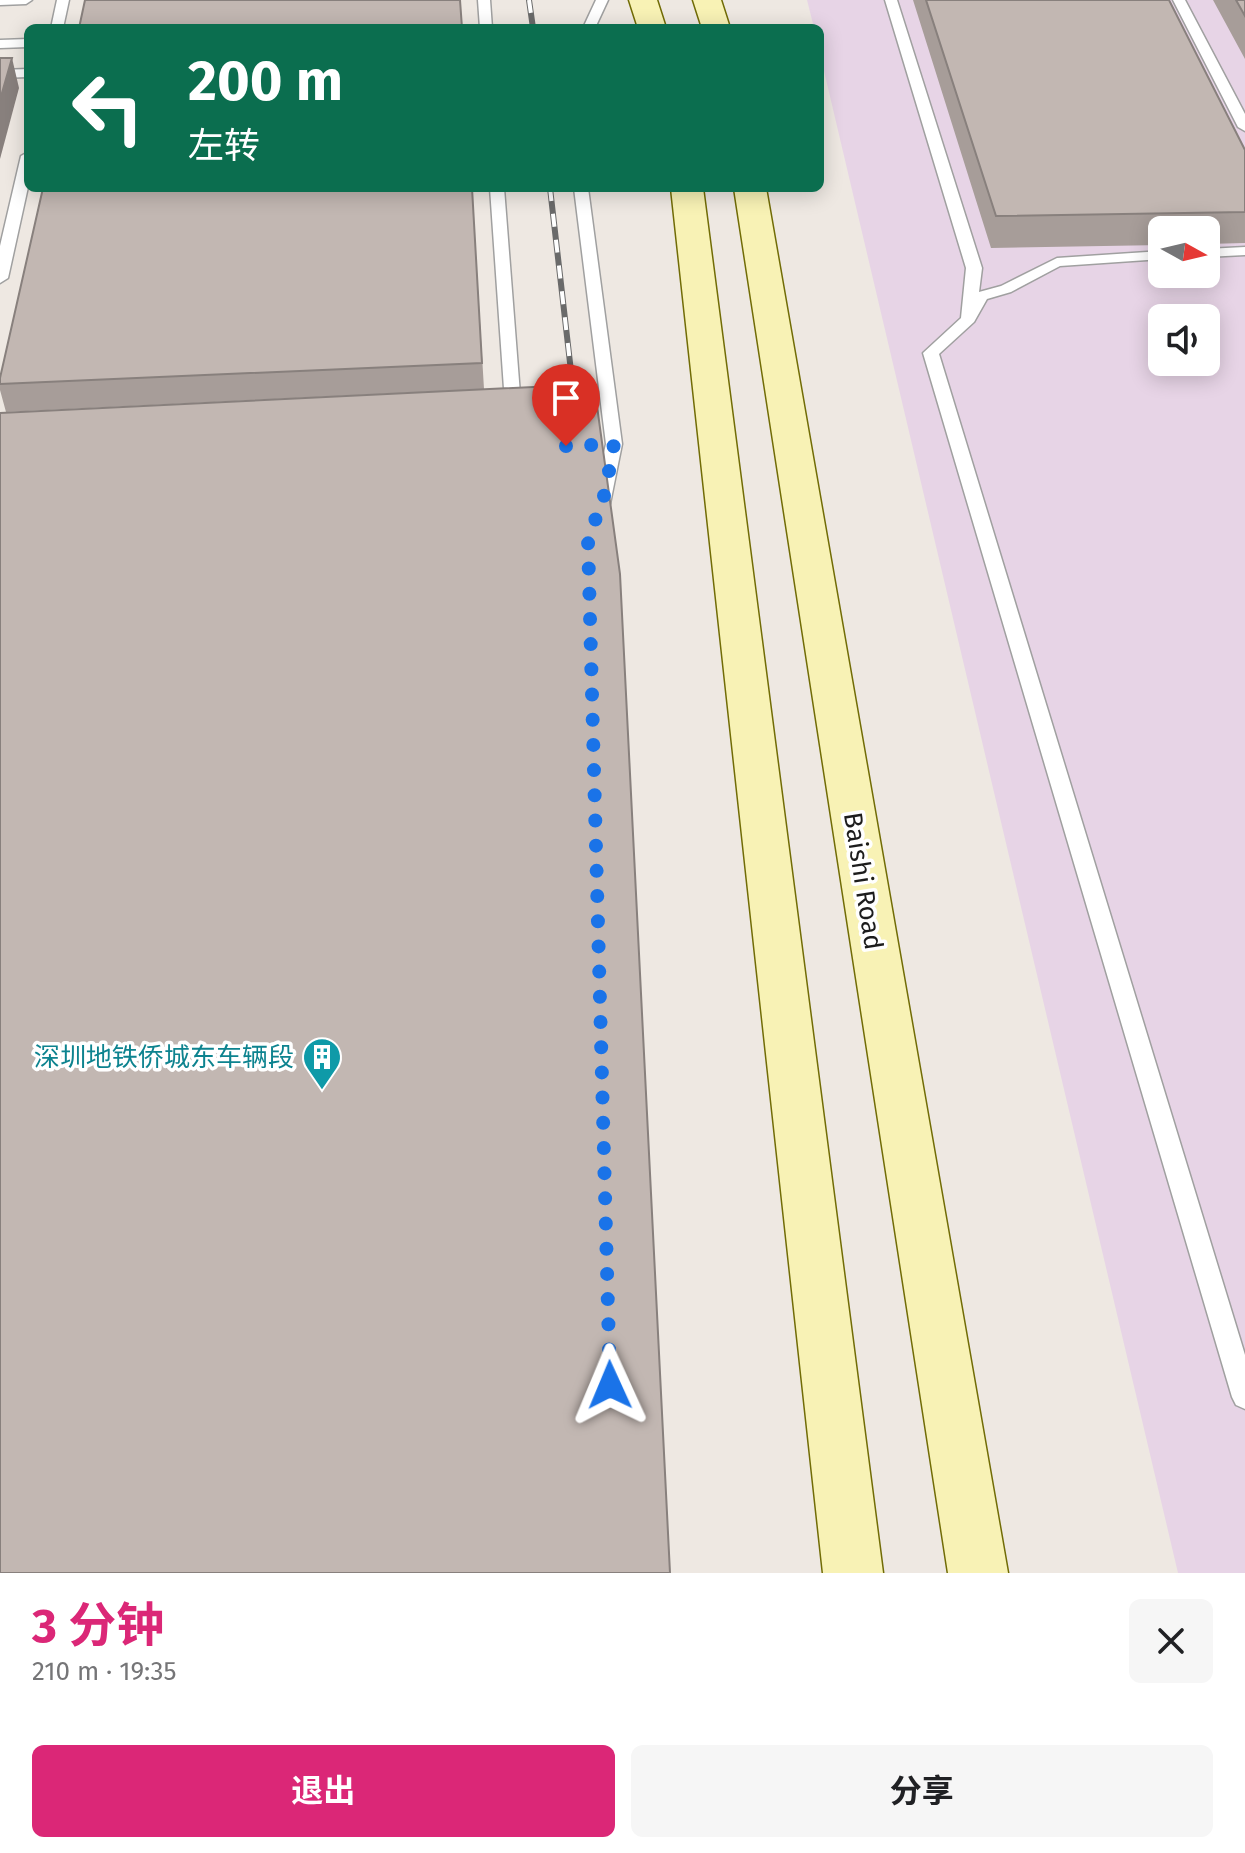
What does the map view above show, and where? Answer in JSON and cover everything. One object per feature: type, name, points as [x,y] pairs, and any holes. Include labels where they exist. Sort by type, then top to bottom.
[{"type":"main road","points":[[643,0],[651,24]]},
{"type":"main road","points":[[707,0],[715,24]]},
{"type":"main road","points":[[685,192],[853,1573]]},
{"type":"main road","name":"Baishi Road","points":[[751,192],[978,1573]]},
{"type":"lane","points":[[0,1],[26,0]]},
{"type":"lane","points":[[58,24],[63,0]]},
{"type":"lane","points":[[484,0],[486,24]]},
{"type":"lane","points":[[591,24],[602,0]]},
{"type":"lane","points":[[891,0],[974,268],[969,319]]},
{"type":"lane","points":[[1179,0],[1245,127]]},
{"type":"lane","points":[[0,44],[24,43]]},
{"type":"lane","points":[[0,74],[24,73]]},
{"type":"lane","points":[[0,278],[24,173]]},
{"type":"lane","points":[[489,409],[513,407],[497,192]]},
{"type":"lane","points":[[581,192],[606,444],[605,493],[592,528]]},
{"type":"lane","points":[[1220,252],[1245,251]]},
{"type":"lane","points":[[1148,256],[1057,262],[1006,289],[981,296],[969,319],[931,353],[1245,1397]]},
{"type":"shaded area","points":[[807,0],[1245,0],[1245,1573],[1178,1573],[824,71],[824,24],[813,24]]},
{"type":"building","points":[[85,0],[460,0],[462,24],[80,24]]},
{"type":"building","points":[[926,0],[1169,0],[1245,150],[1245,212],[996,216]]},
{"type":"building","points":[[1236,0],[1245,0],[1245,16]]},
{"type":"building","points":[[0,58],[12,58],[0,100]]},
{"type":"building","points":[[42,192],[472,192],[482,363],[0,384]]},
{"type":"building","name":"深圳地铁侨城东车辆段","points":[[594,384],[620,574],[670,1573],[0,1573],[0,413]]},
{"type":"railway","points":[[529,0],[532,24]]},
{"type":"railway","points":[[550,192],[572,380],[570,394]]},
{"type":"railway","points":[[568,407],[570,392]]},
{"type":"place","name":"深圳地铁侨城东车辆段","points":[[322,1091]]},
{"type":"route","points":[[566,446],[614,444],[605,493],[588,540],[610,1385]]}]
